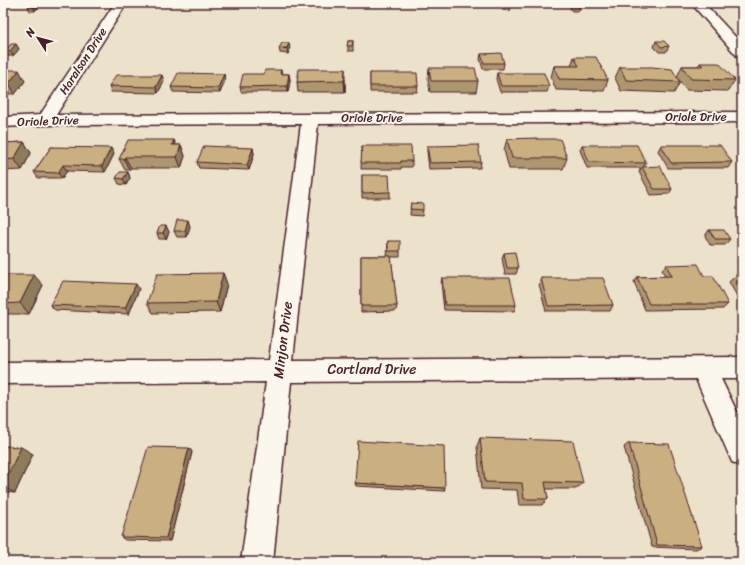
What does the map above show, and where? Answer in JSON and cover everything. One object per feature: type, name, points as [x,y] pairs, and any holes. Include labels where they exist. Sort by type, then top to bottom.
[{"type":"street","name":"Haralson Drive","points":[[45,120],[121,3]]},
{"type":"street","points":[[697,3],[742,53]]},
{"type":"street","name":"Oriole Drive","points":[[3,122],[45,120],[310,118],[742,117]]},
{"type":"street","name":"Minjon Drive","points":[[257,562],[310,118]]},
{"type":"street","points":[[704,368],[742,452]]},
{"type":"street","name":"Cortland Drive","points":[[3,373],[280,369],[742,368]]},
{"type":"building","points":[[30,3],[35,3],[33,6],[28,6]]},
{"type":"building","points":[[503,3],[511,3],[511,5],[503,5]]},
{"type":"building","points":[[572,3],[578,3],[580,6],[573,6]]},
{"type":"building","points":[[348,41],[353,41],[352,46],[347,46]]},
{"type":"building","points":[[656,41],[664,41],[669,46],[661,47]]},
{"type":"building","points":[[282,43],[289,43],[287,48],[279,48]]},
{"type":"building","points":[[11,44],[16,44],[10,51],[5,51]]},
{"type":"building","points":[[501,53],[504,63],[484,63],[481,54]]},
{"type":"building","points":[[574,57],[596,57],[608,80],[559,79],[554,66],[579,66]]},
{"type":"building","points":[[700,63],[719,63],[735,80],[691,79],[682,66],[703,66]]},
{"type":"building","points":[[620,67],[652,67],[672,69],[680,82],[626,80]]},
{"type":"building","points":[[429,68],[475,68],[478,81],[431,81]]},
{"type":"building","points":[[299,69],[345,69],[344,81],[297,82]]},
{"type":"building","points":[[3,70],[19,70],[9,83],[3,83]]},
{"type":"building","points":[[265,70],[281,70],[280,74],[289,74],[287,86],[240,87],[243,74],[264,74]]},
{"type":"building","points":[[178,73],[224,74],[218,88],[171,87]]},
{"type":"building","points":[[370,73],[417,73],[418,86],[370,86]]},
{"type":"building","points":[[497,73],[544,73],[549,86],[501,86]]},
{"type":"building","points":[[116,75],[162,75],[156,87],[109,86]]},
{"type":"building","points":[[507,139],[560,139],[567,158],[512,158]]},
{"type":"building","points":[[128,140],[174,140],[172,145],[181,145],[177,157],[125,157],[124,159],[119,159]]},
{"type":"building","points":[[24,142],[14,159],[3,160],[3,143]]},
{"type":"building","points":[[478,145],[481,162],[430,163],[427,146]]},
{"type":"building","points":[[582,145],[637,145],[646,163],[589,162]]},
{"type":"building","points":[[661,145],[720,145],[732,162],[671,163]]},
{"type":"building","points":[[204,146],[253,148],[247,165],[197,162]]},
{"type":"building","points":[[362,146],[411,146],[412,161],[401,161],[401,163],[361,163]]},
{"type":"building","points":[[51,147],[111,148],[102,166],[63,165],[58,173],[34,172]]},
{"type":"building","points":[[660,166],[672,189],[654,189],[642,167]]},
{"type":"building","points":[[120,172],[128,172],[123,179],[116,178]]},
{"type":"building","points":[[362,175],[389,175],[390,192],[362,193]]},
{"type":"building","points":[[411,203],[423,204],[423,210],[410,209]]},
{"type":"building","points":[[177,220],[188,220],[185,231],[174,231]]},
{"type":"building","points":[[160,226],[166,226],[163,233],[157,233]]},
{"type":"building","points":[[709,230],[724,230],[730,239],[715,239]]},
{"type":"building","points":[[388,241],[400,241],[400,251],[388,251]]},
{"type":"building","points":[[515,252],[518,268],[507,268],[504,253]]},
{"type":"building","points":[[361,256],[391,256],[397,306],[361,306]]},
{"type":"building","points":[[698,264],[704,276],[713,276],[728,304],[649,304],[637,277],[672,276],[666,265]]},
{"type":"building","points":[[223,273],[216,302],[147,303],[157,274]]},
{"type":"building","points":[[3,275],[34,275],[20,303],[3,304]]},
{"type":"building","points":[[442,278],[510,278],[516,305],[445,305]]},
{"type":"building","points":[[541,278],[603,278],[613,305],[548,306]]},
{"type":"building","points":[[63,281],[136,284],[125,308],[50,305]]},
{"type":"building","points":[[480,438],[573,441],[583,483],[545,482],[548,499],[524,499],[522,483],[485,482]]},
{"type":"building","points":[[358,441],[444,446],[445,488],[355,483]]},
{"type":"building","points":[[629,443],[669,444],[702,546],[657,545]]},
{"type":"building","points":[[3,446],[21,447],[3,485]]},
{"type":"building","points":[[148,447],[189,448],[166,538],[121,537]]}]
